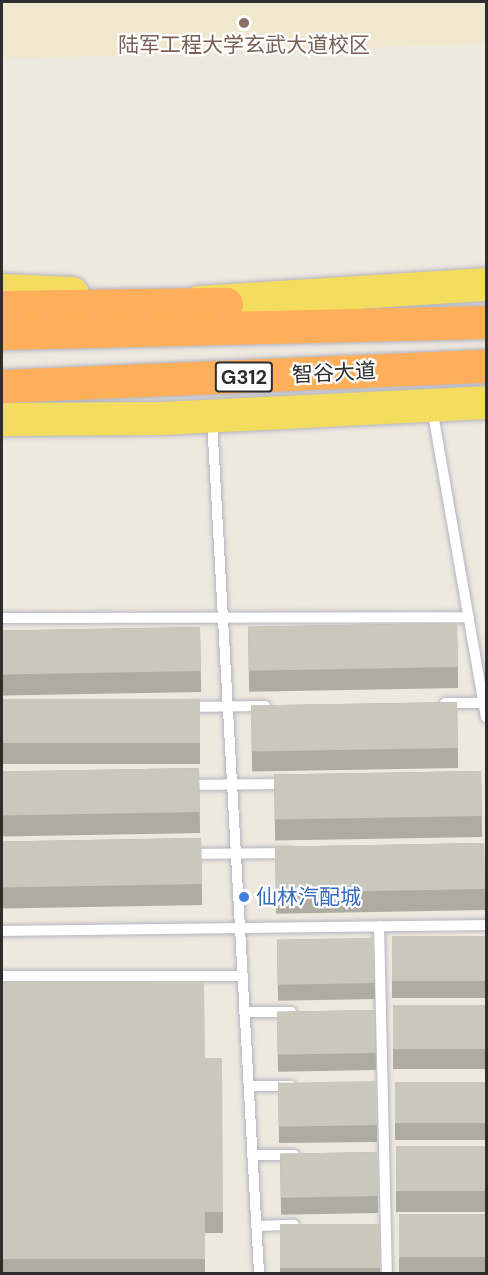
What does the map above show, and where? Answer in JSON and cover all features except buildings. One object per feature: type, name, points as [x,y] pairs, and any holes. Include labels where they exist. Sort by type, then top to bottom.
[{"type":"highway","points":[[2,307],[226,304]]},
{"type":"highway","points":[[2,333],[486,322]]},
{"type":"highway","name":"智谷大道","points":[[2,386],[486,366]]},
{"type":"main road","points":[[2,290],[226,304],[486,284]]},
{"type":"main road","points":[[2,419],[212,416],[486,402]]},
{"type":"lane","points":[[432,405],[486,717]]},
{"type":"lane","points":[[212,416],[259,1274]]},
{"type":"lane","points":[[2,618],[469,617]]},
{"type":"lane","points":[[426,704],[484,703]]},
{"type":"lane","points":[[168,707],[274,705]]},
{"type":"lane","points":[[174,784],[301,784]]},
{"type":"lane","points":[[177,854],[308,853]]},
{"type":"lane","points":[[2,931],[486,925]]},
{"type":"lane","points":[[379,926],[375,1011],[383,1085],[385,1155],[392,1225],[387,1274]]},
{"type":"lane","points":[[2,976],[243,976]]},
{"type":"lane","points":[[244,1012],[301,1011]]},
{"type":"lane","points":[[375,1011],[393,1011]]},
{"type":"lane","points":[[249,1086],[304,1086]]},
{"type":"lane","points":[[252,1155],[307,1155]]},
{"type":"lane","points":[[256,1226],[303,1225]]},
{"type":"lane","points":[[374,1225],[392,1225]]},
{"type":"shaded area","name":"陆军工程大学玄武大道校区","points":[[2,2],[486,2],[486,44],[2,59]]},
{"type":"place","name":"陆军工程大学玄武大道校区","points":[[244,23]]},
{"type":"place","name":"仙林汽配城","points":[[244,897]]}]
